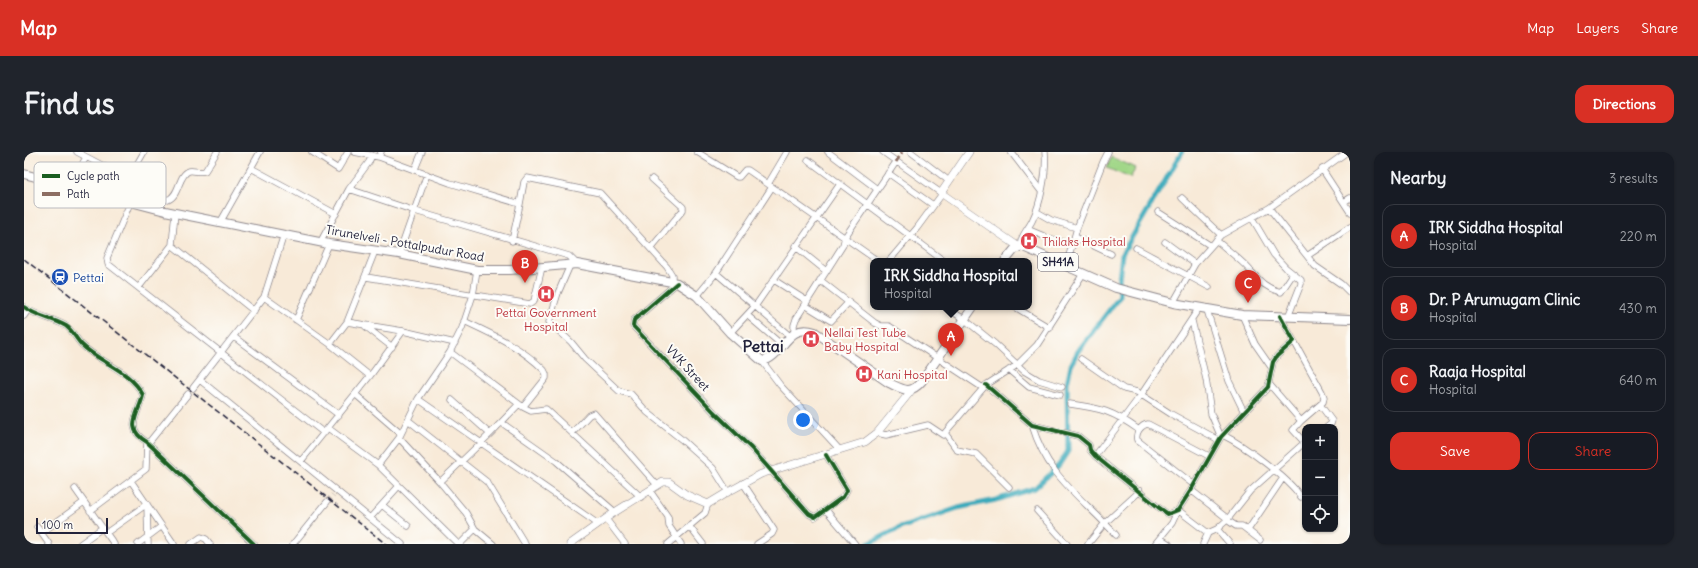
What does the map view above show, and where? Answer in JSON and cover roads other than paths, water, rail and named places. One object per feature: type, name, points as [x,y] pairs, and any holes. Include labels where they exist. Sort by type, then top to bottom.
[{"type":"main road","name":"Tirunelveli - Pottalpudur Road","points":[[24,174],[34,177]]},
{"type":"main road","name":"Tirunelveli - Pottalpudur Road","points":[[152,208],[325,243],[398,254],[477,270],[510,270],[574,264],[675,282],[697,296],[730,333],[762,361]]},
{"type":"main road","points":[[1008,258],[1014,250],[1020,247]]},
{"type":"main road","name":"SH41A","points":[[1020,247],[1120,289],[1173,303],[1242,315],[1350,319]]},
{"type":"main road","points":[[762,361],[772,356],[782,345],[801,329],[815,332],[889,382],[902,389],[911,390],[922,381],[971,310]]},
{"type":"street","points":[[76,152],[95,162]]},
{"type":"street","points":[[138,162],[144,152]]},
{"type":"street","points":[[166,199],[171,199],[186,173],[190,171],[205,171],[216,152]]},
{"type":"street","points":[[221,221],[260,152]]},
{"type":"street","points":[[312,152],[338,169],[348,152]]},
{"type":"street","points":[[354,152],[372,155],[380,154],[427,174],[520,204]]},
{"type":"street","points":[[415,169],[422,152]]},
{"type":"street","points":[[697,152],[737,177],[739,177],[745,170],[748,170],[874,258]]},
{"type":"street","points":[[697,296],[716,273],[770,185],[787,152]]},
{"type":"street","points":[[828,152],[877,189]]},
{"type":"street","points":[[883,152],[941,194],[1020,247],[1021,240],[1036,212],[1045,169],[1046,152]]},
{"type":"street","points":[[911,152],[949,181]]},
{"type":"street","points":[[892,258],[933,205],[969,152]]},
{"type":"street","points":[[1011,152],[1041,191]]},
{"type":"street","points":[[1066,266],[1077,228],[1108,152]]},
{"type":"street","points":[[1173,303],[1195,264],[1221,235],[1269,208],[1347,152]]},
{"type":"street","points":[[296,320],[336,214],[349,189],[369,162],[372,155]]},
{"type":"street","points":[[83,162],[86,157]]},
{"type":"street","points":[[808,160],[909,237],[940,258]]},
{"type":"street","points":[[716,273],[792,336],[795,322],[843,245],[845,237],[896,162]]},
{"type":"street","points":[[251,168],[336,214]]},
{"type":"street","points":[[1322,169],[1350,212]]},
{"type":"street","points":[[888,173],[933,205]]},
{"type":"street","points":[[398,254],[415,211],[427,174]]},
{"type":"street","points":[[512,241],[524,182],[527,178],[597,192],[651,248],[671,272],[675,282]]},
{"type":"street","points":[[651,248],[683,210],[683,207],[652,179]]},
{"type":"street","points":[[730,333],[748,316],[840,184]]},
{"type":"street","points":[[349,189],[512,241],[569,256],[574,264],[553,307],[549,322],[572,342],[585,359],[615,388],[620,392],[631,394],[647,412],[681,439],[713,468],[728,492]]},
{"type":"street","points":[[1182,198],[1221,235]]},
{"type":"street","points":[[1344,202],[1350,198]]},
{"type":"street","points":[[128,208],[107,261],[110,266],[139,287],[220,353],[324,433]]},
{"type":"street","points":[[1269,208],[1315,266],[1341,284],[1350,294]]},
{"type":"street","points":[[1036,212],[1051,220],[1077,228]]},
{"type":"street","points":[[1158,212],[1211,246]]},
{"type":"street","points":[[139,287],[172,245],[175,213]]},
{"type":"street","points":[[1252,218],[1268,246],[1286,268],[1300,279],[1301,284],[1284,316],[1294,341],[1324,397],[1320,406],[1301,421],[1293,430],[1302,439]]},
{"type":"street","points":[[1307,256],[1322,244],[1350,227]]},
{"type":"street","points":[[1028,229],[1046,237],[1073,244]]},
{"type":"street","points":[[193,388],[264,297],[284,234]]},
{"type":"street","points":[[1075,237],[1111,254]]},
{"type":"street","points":[[1216,240],[1244,264],[1258,281],[1268,287],[1281,292],[1293,274]]},
{"type":"street","points":[[1165,242],[1195,264]]},
{"type":"street","points":[[172,245],[254,311]]},
{"type":"street","points":[[796,246],[826,271]]},
{"type":"street","points":[[1136,248],[1209,287]]},
{"type":"street","points":[[330,344],[347,322],[375,251]]},
{"type":"street","points":[[366,277],[473,295],[532,303],[542,266]]},
{"type":"street","points":[[378,465],[400,435],[418,398],[455,343],[473,295],[477,270]]},
{"type":"street","points":[[945,434],[985,387],[1017,365],[1034,349],[1050,328],[1083,274]]},
{"type":"street","points":[[774,280],[831,321],[834,320],[848,303]]},
{"type":"street","points":[[820,280],[875,323],[881,326],[889,326],[985,387],[1032,424],[1060,430],[1078,436],[1089,445],[1090,450],[1095,456],[1165,512],[1171,513],[1178,510]]},
{"type":"street","name":"VVK Street","points":[[675,282],[634,320],[633,326],[772,470]]},
{"type":"street","points":[[264,297],[330,344],[370,376]]},
{"type":"street","points":[[24,316],[26,309],[66,326],[82,344],[127,376],[143,395],[137,409],[134,427],[137,435],[147,442],[254,544]]},
{"type":"street","points":[[1095,456],[1142,395],[1192,321],[1203,309],[1229,380],[1244,412]]},
{"type":"street","points":[[949,310],[964,319],[995,344],[1017,365],[1034,377],[1062,387]]},
{"type":"street","points":[[1020,310],[1050,328]]},
{"type":"street","points":[[1242,315],[1255,344],[1271,367]]},
{"type":"street","points":[[748,316],[782,345]]},
{"type":"street","points":[[440,482],[521,406],[544,381],[546,376],[544,370],[518,348],[503,339],[464,321]]},
{"type":"street","points":[[1192,321],[1206,379],[1211,414],[1221,438]]},
{"type":"street","points":[[347,322],[402,331],[455,343]]},
{"type":"street","points":[[364,325],[392,347]]},
{"type":"street","points":[[301,461],[370,376],[402,331]]},
{"type":"street","points":[[234,337],[338,415]]},
{"type":"street","points":[[1156,544],[1172,523],[1178,510],[1221,438],[1270,385],[1271,367],[1277,356],[1294,341]]},
{"type":"street","points":[[450,352],[521,406],[531,411],[546,409],[573,432],[641,497]]},
{"type":"street","points":[[1081,359],[1124,389],[1133,390],[1171,414],[1248,450],[1283,478],[1301,497]]},
{"type":"street","points":[[762,361],[780,386],[839,449]]},
{"type":"street","points":[[1009,370],[1029,386],[1060,395]]},
{"type":"street","points":[[200,380],[301,461],[335,493],[370,518],[402,544]]},
{"type":"street","points":[[1270,385],[1301,421]]},
{"type":"street","points":[[668,544],[707,510],[708,504],[742,483],[772,470],[826,455],[839,449],[865,442],[877,433],[911,390]]},
{"type":"street","points":[[147,442],[150,441],[188,394]]},
{"type":"street","points":[[355,394],[400,435],[466,513],[475,529],[493,544]]},
{"type":"street","points":[[418,398],[598,524]]},
{"type":"street","points":[[452,400],[490,434]]},
{"type":"street","points":[[1070,404],[1100,408],[1124,419],[1138,430]]},
{"type":"street","points":[[1320,406],[1332,421],[1331,424]]},
{"type":"street","points":[[573,432],[588,415],[594,413],[657,486]]},
{"type":"street","points":[[408,420],[487,482],[525,544]]},
{"type":"street","points":[[502,423],[556,461],[615,512]]},
{"type":"street","points":[[1032,424],[1040,448],[1050,465],[1069,490],[1116,535]]},
{"type":"street","points":[[1210,456],[1148,424],[1144,425],[1138,430],[1136,436],[1137,440],[1227,519],[1236,526],[1242,526],[1260,540]]},
{"type":"street","points":[[877,433],[886,435],[928,425],[941,435],[945,434]]},
{"type":"street","points":[[328,428],[378,465],[398,487],[459,544],[475,529]]},
{"type":"street","points":[[945,434],[957,450],[976,454],[1009,487]]},
{"type":"street","points":[[90,511],[146,469],[147,442]]},
{"type":"street","points":[[1203,544],[1208,533],[1217,528],[1227,519],[1250,491],[1302,445]]},
{"type":"street","points":[[772,470],[812,516],[818,516],[843,497],[846,490],[826,455]]},
{"type":"street","points":[[1248,530],[1283,478]]},
{"type":"street","points":[[131,481],[174,544]]},
{"type":"street","points":[[570,544],[615,512],[664,482],[669,482],[687,495],[708,504]]},
{"type":"street","points":[[742,483],[774,530],[772,534],[757,544]]},
{"type":"street","points":[[370,518],[398,487]]},
{"type":"street","points":[[75,490],[114,544]]},
{"type":"street","points":[[650,491],[668,517],[669,526],[675,538],[681,544]]},
{"type":"street","points":[[1088,544],[1105,523],[1140,491]]},
{"type":"street","points":[[41,533],[84,502]]},
{"type":"street","points":[[292,544],[328,502]]},
{"type":"street","points":[[80,544],[147,504]]},
{"type":"street","points":[[147,504],[148,544]]},
{"type":"street","points":[[382,505],[408,526]]},
{"type":"street","points":[[826,510],[853,542]]},
{"type":"street","points":[[1178,510],[1208,533]]},
{"type":"street","points":[[1037,511],[1067,544]]},
{"type":"street","points":[[606,519],[623,543]]},
{"type":"street","points":[[138,544],[162,526]]},
{"type":"street","points":[[689,526],[703,544]]},
{"type":"street","points":[[36,527],[49,544]]},
{"type":"street","points":[[1217,528],[1230,544]]},
{"type":"street","points":[[192,544],[201,538],[206,539],[210,544]]},
{"type":"street","points":[[1160,538],[1169,544]]},
{"type":"waterway","points":[[868,544],[900,528],[958,508],[996,500],[1035,488],[1059,465],[1068,451],[1067,383],[1071,365],[1078,351],[1120,296],[1119,279],[1122,254],[1182,152]]},
{"type":"tunnel","points":[[327,502],[333,495]]},
{"type":"railway","points":[[24,259],[386,544]]},
{"type":"place","name":"Thilaks Hospital","points":[[1029,241]]},
{"type":"place","name":"Pettai","points":[[60,277]]},
{"type":"place","name":"Dr. P Arumugam Clinic","points":[[525,283]]},
{"type":"place","name":"Pettai Government Hospital","points":[[546,294]]},
{"type":"place","name":"Raaja Hospital","points":[[1248,303]]},
{"type":"place","name":"Nellai Test Tube Baby Hospital","points":[[811,339]]},
{"type":"place","name":"IRK Siddha Hospital","points":[[951,356]]},
{"type":"place","name":"Kani Hospital","points":[[864,374]]},
{"type":"district","name":"Pettai","points":[[763,346]]}]
